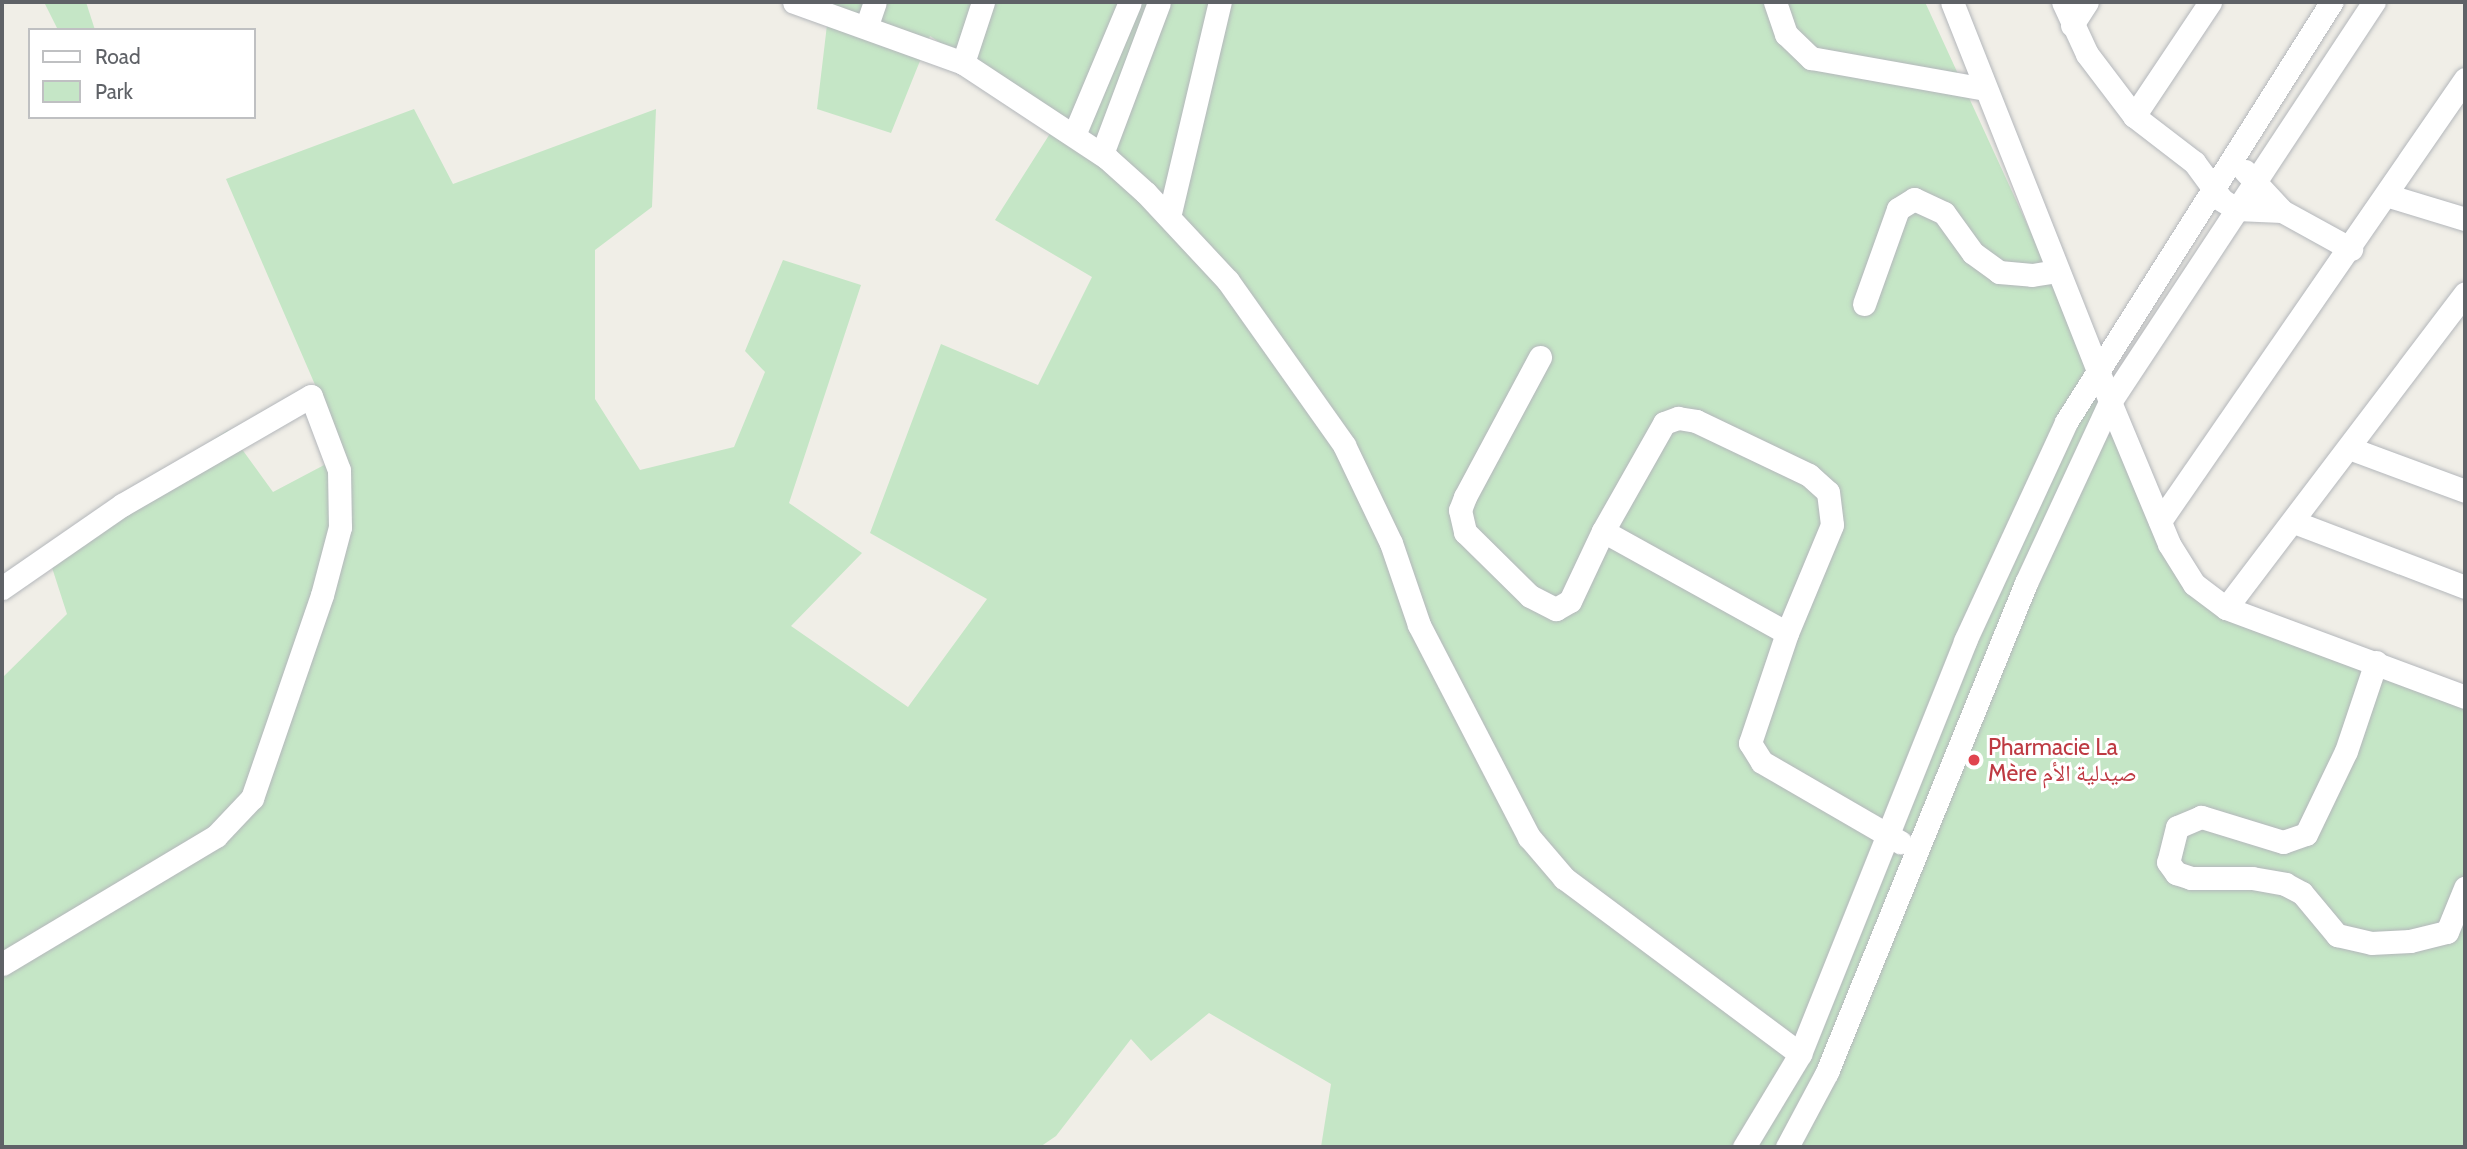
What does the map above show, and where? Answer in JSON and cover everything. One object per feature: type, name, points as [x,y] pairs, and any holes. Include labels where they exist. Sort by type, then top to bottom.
[{"type":"street","points":[[794,2],[867,25],[963,63],[1102,154],[1169,217],[1228,281],[1344,445],[1391,543],[1424,637],[1529,837],[1564,878],[1800,1054]]},
{"type":"street","points":[[867,25],[875,2]]},
{"type":"street","points":[[963,63],[983,2]]},
{"type":"street","points":[[1074,135],[1130,2]]},
{"type":"street","points":[[1102,154],[1159,2]]},
{"type":"street","points":[[1169,217],[1220,2]]},
{"type":"street","points":[[1775,2],[1786,34],[1811,58],[1986,89]]},
{"type":"street","points":[[1952,2],[2110,402],[2160,521],[2194,584],[2226,608],[2465,697]]},
{"type":"street","points":[[2063,2],[2087,54],[2134,116],[2194,162],[2212,189],[2236,209],[2282,211]]},
{"type":"street","points":[[2072,26],[2087,2]]},
{"type":"street","points":[[2134,116],[2210,2]]},
{"type":"street","points":[[1744,1147],[1800,1054],[2014,528],[2066,422],[2332,2]]},
{"type":"street","points":[[1787,1147],[1827,1072],[2026,583],[2110,402],[2374,2]]},
{"type":"street","points":[[2160,521],[2351,249],[2465,79]]},
{"type":"street","points":[[2194,162],[2229,166],[2257,178],[2282,211],[2351,249]]},
{"type":"street","points":[[2386,195],[2465,219]]},
{"type":"street","points":[[1864,304],[1887,232],[1905,201],[1924,201],[1944,213],[1973,253],[1999,272],[2032,275],[2058,271]]},
{"type":"street","points":[[2226,608],[2294,522],[2465,293]]},
{"type":"street","points":[[1540,356],[1465,497],[1461,522],[1472,541],[1530,596],[1556,609],[1570,601],[1603,531],[1656,435],[1671,419],[1696,421],[1809,475],[1828,492],[1833,517],[1754,726],[1752,749],[1762,762],[1917,852]]},
{"type":"street","points":[[2,588],[122,505],[311,396],[339,470],[340,527],[323,594],[252,798],[215,836],[2,964]]},
{"type":"street","points":[[2349,447],[2465,491]]},
{"type":"street","points":[[2294,522],[2465,586]]},
{"type":"street","points":[[1603,531],[1787,633]]},
{"type":"street","points":[[2376,662],[2346,751],[2306,834],[2283,842],[2201,817],[2177,827],[2168,862],[2176,873],[2191,878],[2252,878],[2285,884],[2302,894],[2337,935],[2371,943],[2410,941],[2447,932],[2465,888]]},
{"type":"green space","points":[[44,2],[86,2],[94,28],[57,28]]},
{"type":"green space","points":[[814,2],[1925,2],[2201,603],[2465,708],[2465,1147],[1321,1147],[1331,1084],[1209,1013],[1151,1061],[1131,1039],[1056,1136],[1040,1147],[2,1147],[2,678],[67,614],[46,549],[228,430],[273,492],[345,454],[226,179],[414,109],[453,184],[656,109],[652,207],[595,250],[595,399],[640,470],[734,447],[765,372],[745,351],[783,260],[861,285],[789,503],[862,553],[791,626],[908,707],[987,599],[870,533],[941,344],[1038,385],[1092,277],[995,220],[1058,121],[930,36],[891,133],[817,109],[829,8]]},
{"type":"place","name":"Pharmacie La Mère صيدلية الأم","points":[[1974,760]]}]
